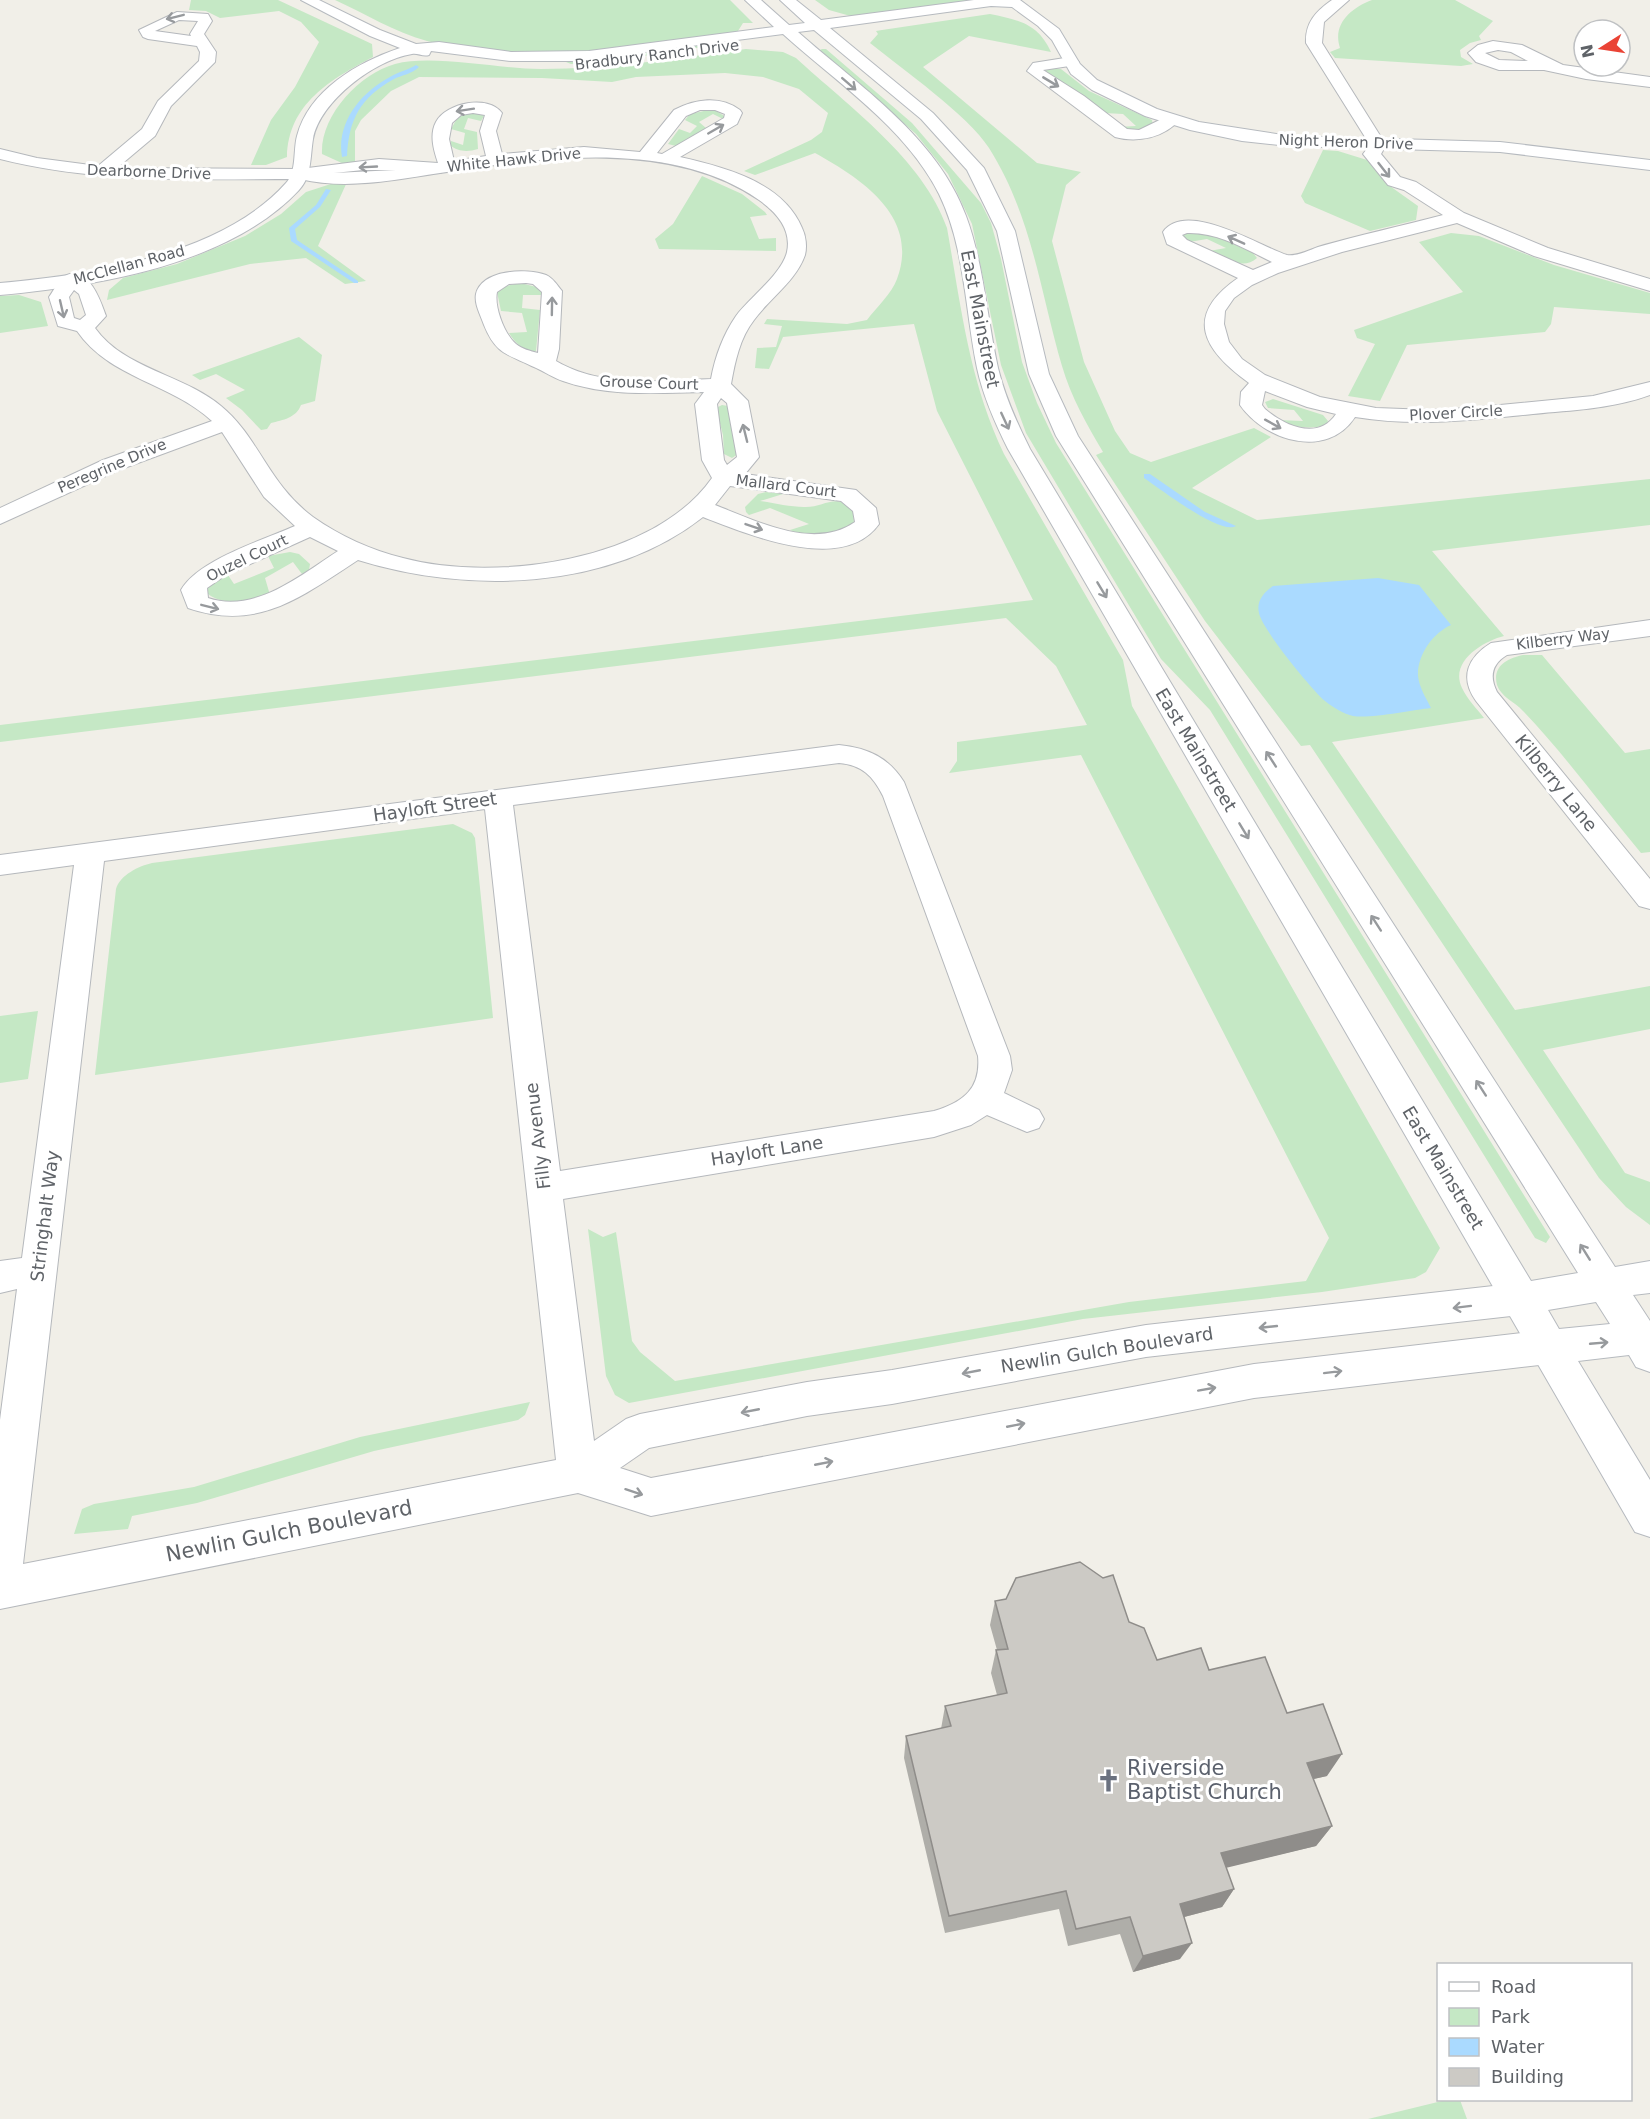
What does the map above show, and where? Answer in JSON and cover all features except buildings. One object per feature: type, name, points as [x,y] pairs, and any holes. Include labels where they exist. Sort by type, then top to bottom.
[{"type":"street","name":"Bradbury Ranch Drive","points":[[308,0],[389,39],[436,56],[476,62],[566,66],[622,63],[808,32],[1002,9],[1023,2]]},
{"type":"street","name":"East Mainstreet","points":[[752,0],[808,32],[940,128],[982,180],[1009,242],[1039,374],[1067,436],[1606,1286],[1647,1344]]},
{"type":"street","name":"East Mainstreet","points":[[787,0],[808,32],[920,152],[945,189],[960,227],[986,361],[996,399],[1010,431],[1650,1518]]},
{"type":"street","points":[[1342,0],[1318,20],[1314,29],[1314,43],[1378,145],[1398,154],[1408,173],[1458,217],[1542,252],[1649,284]]},
{"type":"street","name":"Night Heron Drive","points":[[1023,2],[1059,38],[1071,62],[1086,79],[1108,93],[1172,119],[1224,132],[1279,140],[1502,148],[1650,165]]},
{"type":"street","points":[[102,172],[149,132],[164,104],[204,68],[208,52],[200,42]]},
{"type":"street","name":"McClellan Road","points":[[0,289],[72,280],[159,260],[228,233],[279,200],[300,174],[303,167],[306,134],[323,103],[368,68],[415,48]]},
{"type":"street","points":[[1071,62],[1038,66],[1035,71],[1093,111],[1114,131],[1131,136],[1147,135],[1172,119]]},
{"type":"street","points":[[1546,65],[1650,82]]},
{"type":"street","points":[[646,156],[680,113],[687,109],[714,105],[727,108],[734,113],[731,120],[665,159]]},
{"type":"street","points":[[447,166],[440,140],[443,123],[451,114],[470,108],[486,109],[494,113],[488,131],[489,143],[495,160]]},
{"type":"street","points":[[1378,145],[1372,153],[1385,173],[1394,181],[1408,173]]},
{"type":"street","name":"White Hawk Drive","points":[[300,174],[325,169],[408,165],[426,168],[584,152],[665,159],[726,174],[756,189],[783,211],[796,235],[796,253],[788,269],[753,308],[736,332],[726,355],[720,385],[706,404],[712,437],[713,460],[724,478]]},
{"type":"street","name":"Dearborne Drive","points":[[0,154],[57,168],[102,172],[300,174]]},
{"type":"street","name":"Plover Circle","points":[[1458,217],[1290,263],[1254,278],[1223,298],[1216,308],[1213,324],[1215,334],[1225,352],[1263,382],[1311,401],[1349,410],[1408,417],[1449,416],[1594,401],[1650,388]]},
{"type":"street","points":[[1254,278],[1180,244],[1174,240],[1172,232],[1189,226],[1206,228],[1290,263]]},
{"type":"street","name":"Grouse Court","points":[[545,364],[549,349],[552,291],[539,279],[530,278],[509,279],[493,285],[487,290],[486,297],[501,341],[521,357],[545,364],[570,376],[604,383],[720,385]]},
{"type":"street","points":[[72,280],[88,291],[96,316],[84,327],[65,322],[59,297],[72,280]]},
{"type":"street","points":[[84,327],[89,338],[109,355],[180,388],[211,409],[226,423],[250,454],[267,486],[289,509],[312,527],[355,551],[383,561],[440,572],[499,573],[548,569],[590,561],[630,548],[669,529],[699,507],[724,478],[744,465],[748,457],[737,401],[720,385]]},
{"type":"street","points":[[1263,382],[1252,392],[1251,405],[1268,423],[1290,432],[1315,434],[1327,432],[1336,428],[1349,410]]},
{"type":"street","name":"Peregrine Drive","points":[[0,517],[127,458],[226,423]]},
{"type":"street","name":"Mallard Court","points":[[699,507],[801,541],[837,540],[860,532],[867,525],[864,508],[848,495],[724,478]]},
{"type":"street","name":"Ouzel Court","points":[[312,527],[207,575],[197,583],[193,590],[197,603],[205,607],[227,610],[270,602],[355,551]]},
{"type":"street","name":"Kilberry Way","points":[[1482,662],[1500,648],[1515,644],[1650,628]]},
{"type":"street","name":"Kilberry Lane","points":[[1482,662],[1478,682],[1485,695],[1650,898]]},
{"type":"street","name":"Hayloft Street","points":[[0,865],[823,755],[878,750],[883,770],[892,784],[994,1056],[996,1076],[984,1098]]},
{"type":"street","name":"Filly Avenue","points":[[498,798],[578,1474]]},
{"type":"street","name":"Stringhalt Way","points":[[0,1579],[90,853]]},
{"type":"street","points":[[984,1098],[1027,1119]]},
{"type":"street","name":"Hayloft Lane","points":[[543,1188],[934,1124],[966,1112],[984,1098]]},
{"type":"street","points":[[0,1277],[38,1270]]},
{"type":"street","name":"Newlin Gulch Boulevard","points":[[0,1589],[578,1474],[640,1432],[807,1400],[1146,1341],[1520,1299],[1650,1277]]},
{"type":"street","name":"Newlin Gulch Boulevard","points":[[578,1474],[651,1497],[1242,1383],[1548,1347],[1647,1344]]},
{"type":"green space","points":[[191,0],[278,0],[372,44],[373,57],[342,74],[315,95],[295,122],[289,138],[287,157],[266,165],[251,165],[271,120],[295,87],[319,42],[301,22],[279,11],[220,18],[206,11],[189,10]]},
{"type":"green space","points":[[335,0],[730,0],[753,23],[743,23],[738,31],[743,32],[625,49],[585,53],[504,53],[465,49],[427,41],[392,28]]},
{"type":"green space","points":[[815,0],[985,0],[854,17],[829,10]]},
{"type":"green space","points":[[1372,0],[1455,0],[1493,21],[1479,36],[1481,40],[1470,43],[1460,50],[1461,57],[1473,64],[1461,66],[1335,58],[1330,52],[1340,48],[1338,39],[1341,24],[1351,12]]},
{"type":"green space","points":[[990,14],[1026,24],[1040,35],[1051,52],[969,36],[923,67],[1037,163],[1081,172],[1066,185],[1052,241],[1084,362],[1115,431],[1130,453],[1151,462],[1254,428],[1271,437],[1192,488],[1257,520],[1650,479],[1650,525],[1432,551],[1504,636],[1478,648],[1464,661],[1460,669],[1459,678],[1462,688],[1484,718],[1332,742],[1515,1010],[1650,986],[1650,1029],[1543,1050],[1625,1173],[1650,1182],[1650,1225],[1626,1207],[1599,1178],[1310,745],[1301,746],[1205,621],[1096,455],[1103,452],[1070,389],[1025,227],[1004,174],[989,148],[951,107],[870,43],[878,34],[876,31]]},
{"type":"green space","points":[[729,41],[731,43],[631,58],[591,63],[566,62]]},
{"type":"green space","points":[[746,49],[783,52],[796,58],[882,135],[921,179],[936,203],[947,228],[974,371],[992,427],[1004,454],[1123,660],[1132,706],[1440,1248],[1426,1272],[1415,1278],[1322,1292],[1083,1319],[629,1403],[615,1395],[606,1376],[588,1229],[603,1237],[616,1232],[632,1341],[640,1352],[675,1381],[1129,1302],[1306,1281],[1329,1238],[1081,755],[949,773],[957,761],[957,742],[1087,725],[1056,666],[1006,618],[0,742],[0,725],[1033,600],[937,411],[914,324],[783,337],[769,369],[755,368],[757,348],[776,347],[782,326],[764,324],[767,319],[847,324],[867,320],[895,284],[902,257],[900,237],[894,219],[882,202],[851,175],[815,153],[755,175],[744,171],[811,140],[822,132],[828,113],[799,89],[763,77],[725,73],[636,77],[612,82],[542,78],[419,77],[391,91],[361,120],[355,131],[355,164],[344,164],[322,154],[323,140],[328,125],[344,98],[368,77],[395,64],[428,61],[567,69]]},
{"type":"green space","points":[[826,49],[912,123],[981,203],[991,223],[1001,259],[1022,362],[1037,403],[1056,443],[1550,1237],[1546,1243],[1535,1238],[1210,710],[1161,659],[1026,433],[1001,365],[972,224],[948,174],[916,134],[820,50]]},
{"type":"green space","points":[[1047,68],[1061,69],[1089,91],[1152,120],[1153,126],[1130,133],[1117,127],[1136,126],[1123,114],[1104,113],[1075,90],[1044,72]]},
{"type":"green space","points":[[713,109],[726,117],[723,119],[713,114],[699,122],[706,128],[676,146],[668,144],[679,129],[690,133],[697,126],[685,120],[690,114]]},
{"type":"green space","points":[[473,112],[485,114],[481,121],[468,118],[464,129],[477,132],[478,149],[467,151],[456,149],[450,145],[451,141],[463,145],[465,133],[451,129],[459,115]]},
{"type":"green space","points":[[1323,150],[1338,151],[1367,160],[1387,184],[1418,206],[1416,220],[1370,231],[1305,203],[1301,196]]},
{"type":"green space","points":[[702,176],[742,194],[765,212],[767,215],[750,217],[759,239],[776,238],[776,251],[659,249],[655,239],[673,224]]},
{"type":"green space","points":[[337,182],[347,182],[318,246],[366,281],[345,284],[306,258],[250,264],[107,300],[109,290],[123,278],[177,264],[245,236],[281,214],[306,192]]},
{"type":"green space","points":[[1184,233],[1209,233],[1253,253],[1257,258],[1246,263],[1227,260],[1209,251],[1226,248],[1207,239],[1189,242],[1182,238]]},
{"type":"green space","points":[[1451,233],[1479,236],[1554,265],[1650,293],[1650,314],[1554,307],[1551,324],[1545,332],[1407,345],[1380,401],[1348,396],[1375,344],[1357,338],[1354,330],[1463,292],[1419,242]]},
{"type":"green space","points":[[520,283],[541,288],[541,295],[523,295],[522,308],[540,310],[536,351],[521,346],[509,333],[527,332],[522,313],[501,311],[497,292],[506,286]]},
{"type":"green space","points":[[19,295],[41,302],[48,326],[0,333],[0,296]]},
{"type":"green space","points":[[299,337],[322,355],[315,401],[301,405],[292,416],[271,423],[267,429],[261,430],[242,410],[226,398],[245,390],[216,374],[200,380],[192,375]]},
{"type":"green space","points":[[1273,399],[1323,415],[1328,421],[1326,425],[1301,427],[1278,420],[1303,421],[1294,410],[1268,408],[1265,402]]},
{"type":"green space","points":[[722,405],[728,406],[738,454],[732,458],[724,454],[723,435],[716,408]]},
{"type":"green space","points":[[766,492],[783,494],[760,501],[788,506],[811,507],[836,501],[841,502],[853,511],[854,523],[823,534],[806,535],[790,530],[809,524],[770,508],[749,515],[745,507],[758,494]]},
{"type":"green space","points":[[290,552],[299,554],[310,564],[309,570],[302,574],[293,562],[265,578],[270,595],[237,602],[221,600],[207,593],[208,587],[228,575],[234,584],[274,568],[268,556]]},
{"type":"green space","points":[[1523,655],[1542,655],[1625,753],[1650,749],[1650,852],[1641,853],[1554,745],[1499,689],[1496,678],[1499,668],[1512,658]]},
{"type":"green space","points":[[453,824],[472,833],[475,838],[493,1018],[95,1075],[116,889],[121,879],[141,866],[152,863]]},
{"type":"green space","points":[[38,1011],[28,1079],[0,1083],[0,1016]]},
{"type":"green space","points":[[530,1402],[525,1415],[518,1420],[374,1451],[197,1503],[132,1516],[128,1529],[74,1534],[82,1509],[94,1504],[194,1487],[360,1437]]},
{"type":"green space","points":[[1442,2101],[1460,2101],[1467,2119],[1368,2119]]},
{"type":"water","points":[[1378,578],[1419,585],[1451,625],[1432,639],[1423,653],[1418,668],[1419,680],[1431,708],[1360,717],[1338,710],[1325,701],[1299,672],[1269,632],[1259,613],[1262,597],[1273,586]]},
{"type":"waterway","points":[[344,156],[350,119],[361,101],[380,85],[416,67]]},
{"type":"waterway","points":[[328,190],[318,206],[292,228],[294,241],[356,282]]},
{"type":"waterway","points":[[1147,476],[1202,514],[1232,526]]},
{"type":"place","name":"Riverside Baptist Church","points":[[1109,1780]]}]
